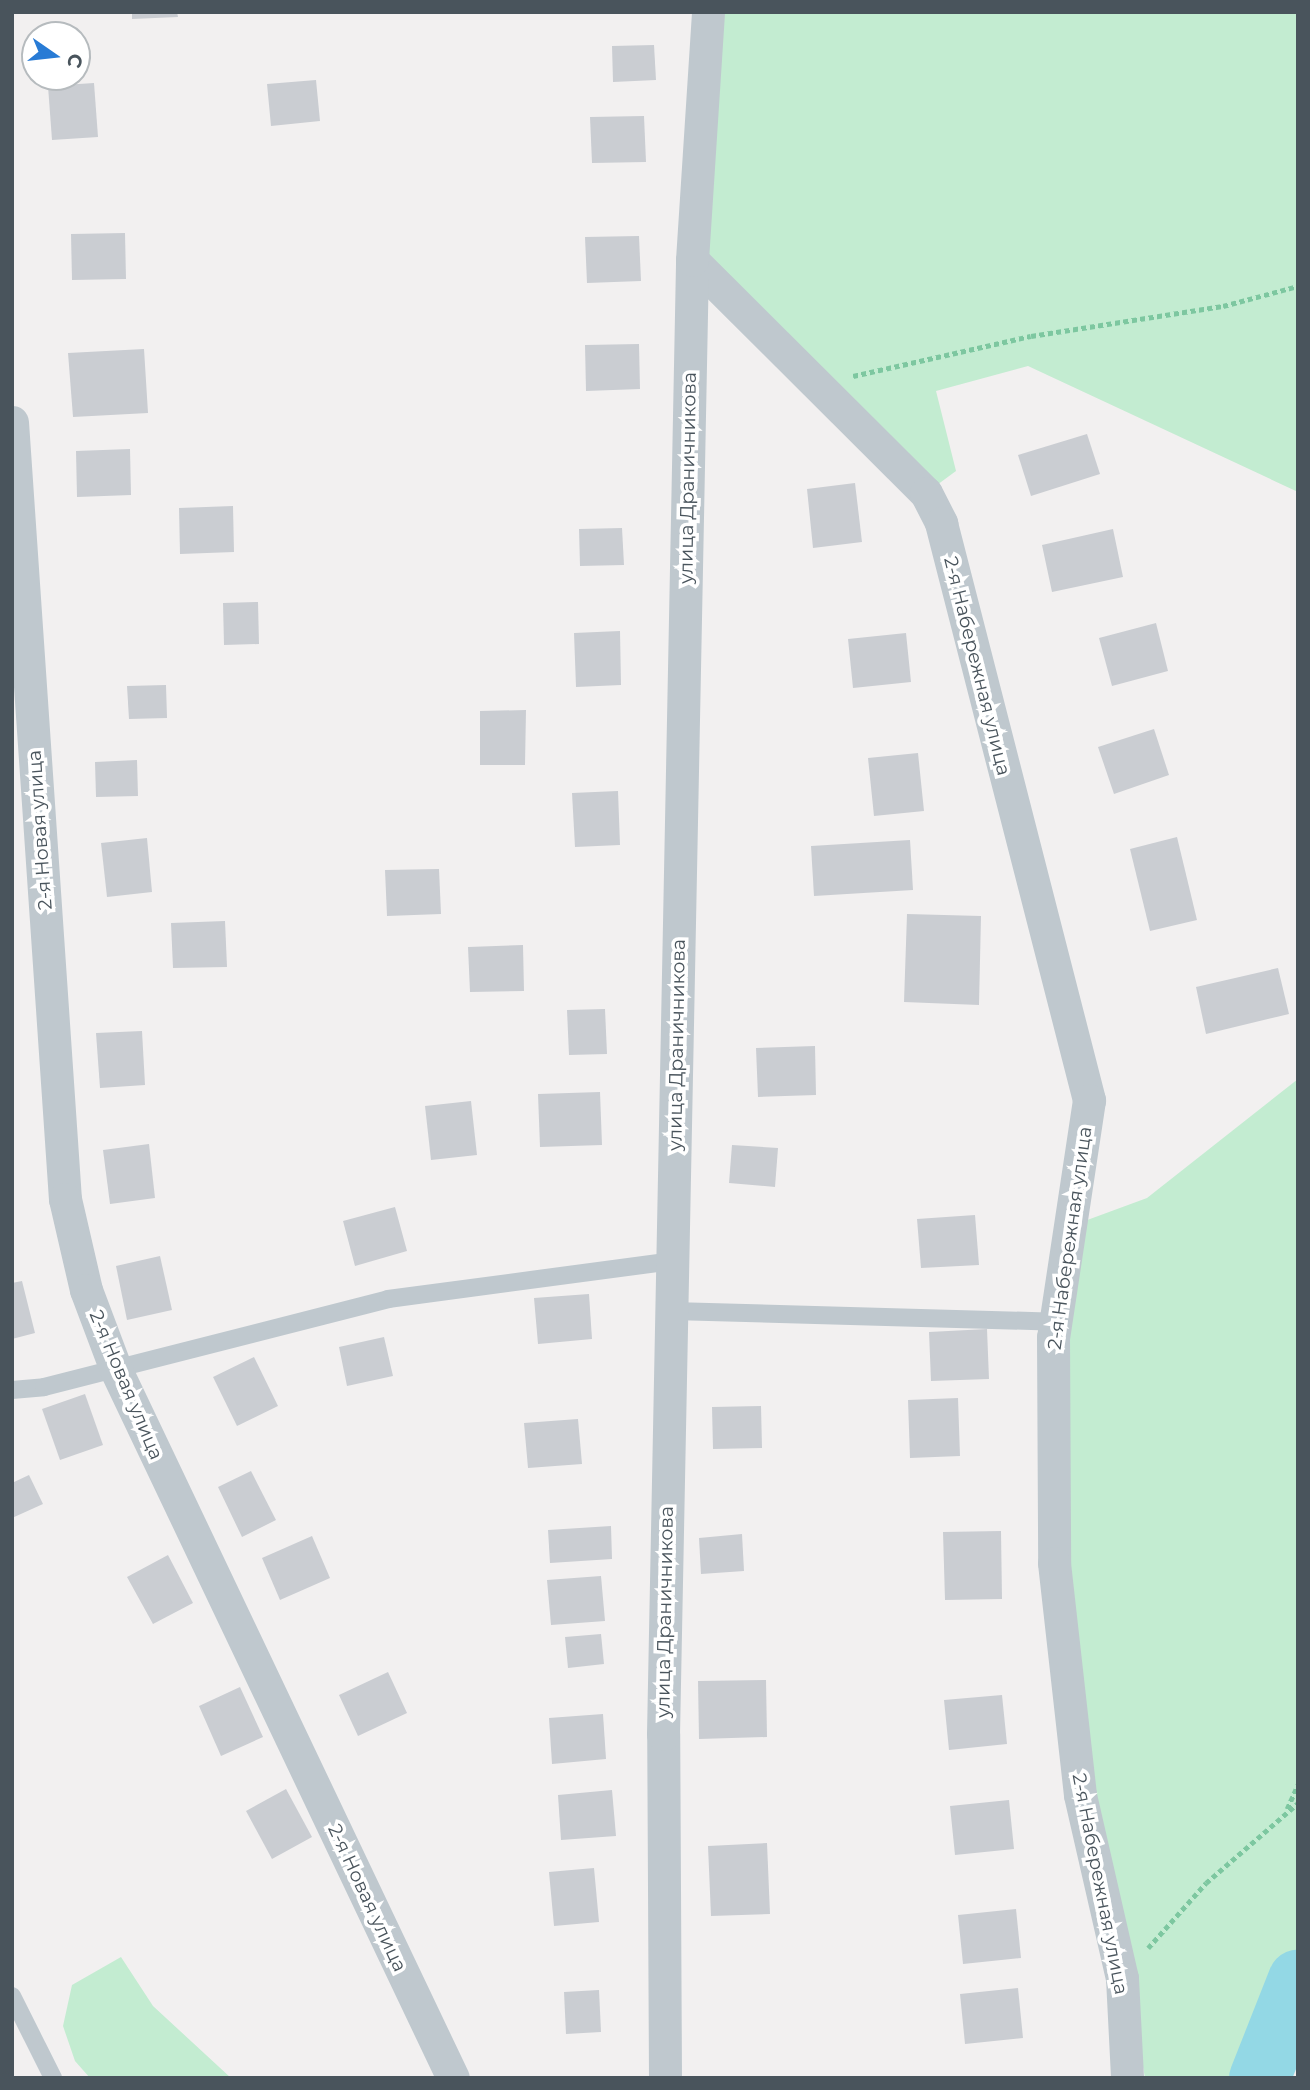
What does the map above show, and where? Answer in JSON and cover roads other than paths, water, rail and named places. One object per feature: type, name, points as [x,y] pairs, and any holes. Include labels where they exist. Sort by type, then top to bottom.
[{"type":"street","name":"улица Драничникова","points":[[665,2078],[671,1311],[692,260],[708,12]]},
{"type":"street","name":"2-я Набережная улица","points":[[692,260],[815,388],[926,493],[941,523],[1089,1100],[1055,1322],[1056,1577],[1080,1795],[1122,1978],[1127,2078]]},
{"type":"street","name":"2-я Новая улица","points":[[12,422],[65,1199],[86,1290],[116,1370],[453,2078]]},
{"type":"lane","points":[[12,1390],[116,1370],[388,1299],[673,1261]]},
{"type":"lane","points":[[671,1311],[1055,1322]]},
{"type":"lane","points":[[12,1996],[53,2078]]},
{"type":"waterway","points":[[1259,2078],[1298,1979]]}]
